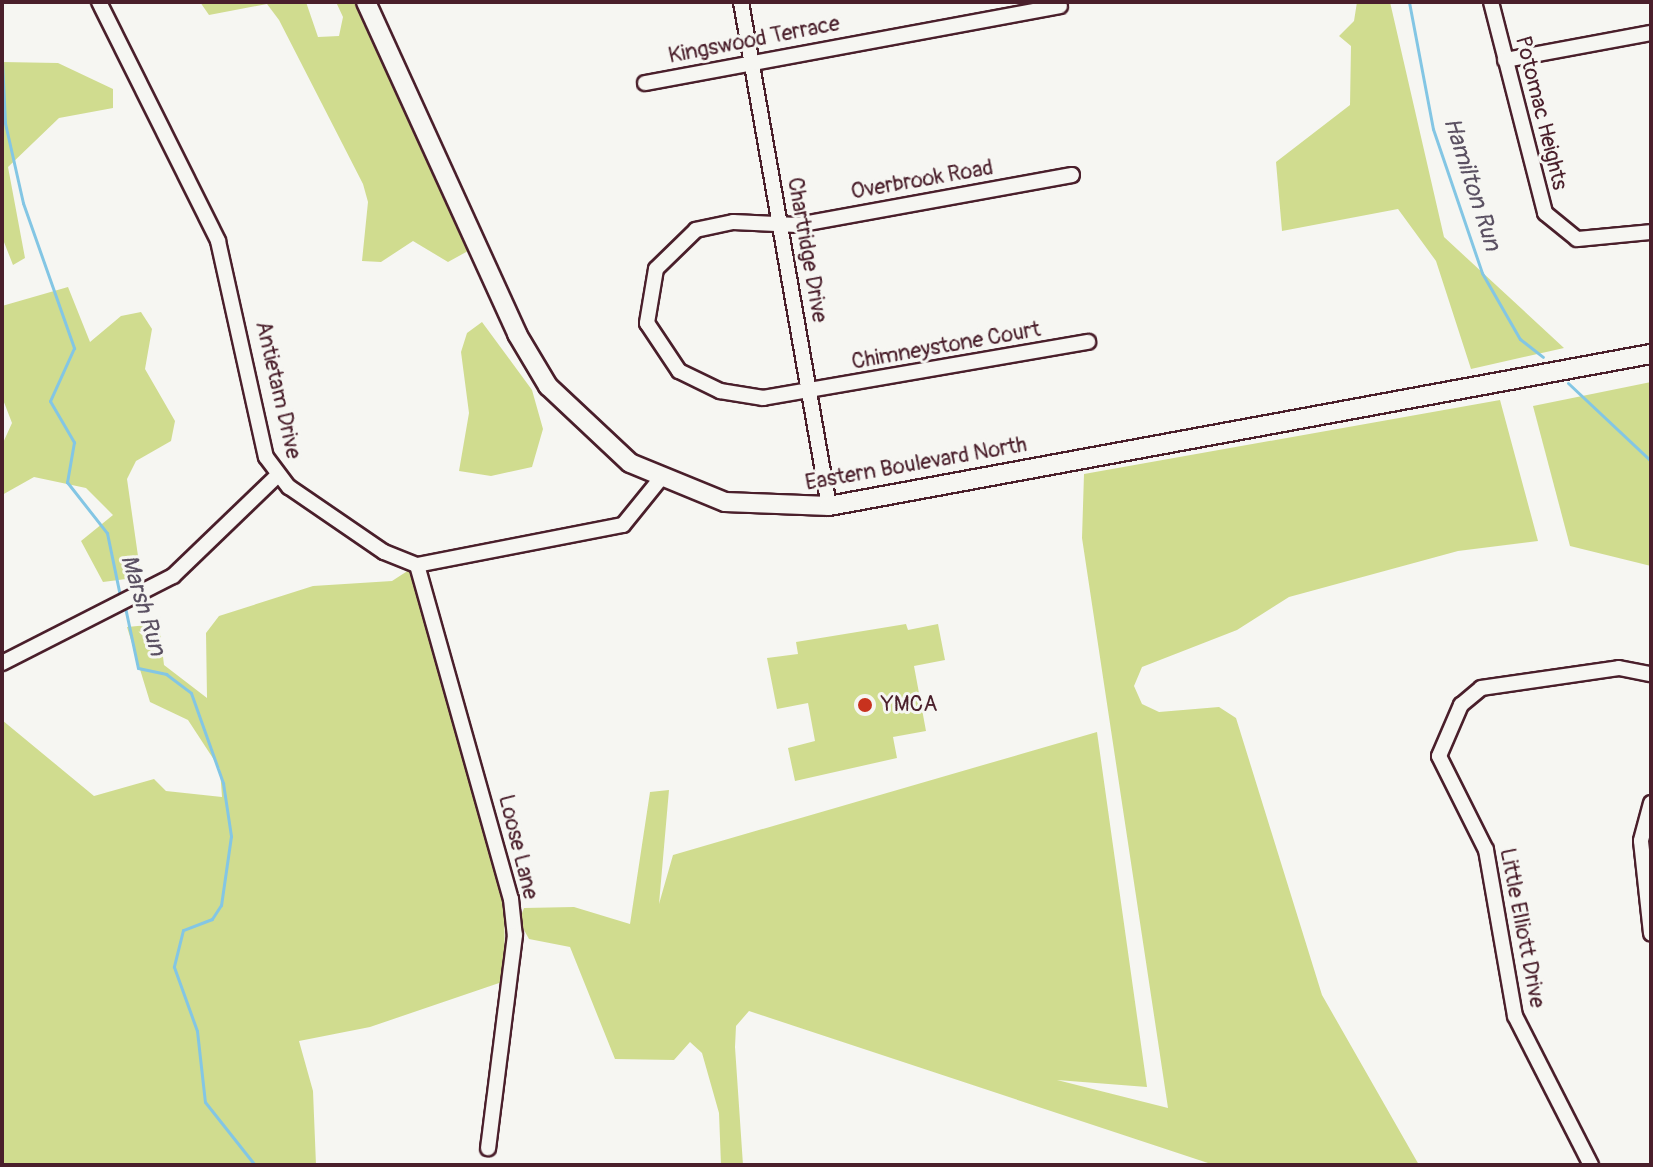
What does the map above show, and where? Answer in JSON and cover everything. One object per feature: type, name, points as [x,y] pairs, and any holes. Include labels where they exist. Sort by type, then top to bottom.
[{"type":"main road","name":"Eastern Boulevard North","points":[[366,2],[533,363],[597,440],[661,478],[725,502],[829,506],[1651,354]]},
{"type":"street","name":"Antietam Drive","points":[[99,2],[218,241],[277,476],[384,552],[417,565]]},
{"type":"street","name":"Chartridge Drive","points":[[741,2],[829,506]]},
{"type":"street","name":"Potomac Heights","points":[[1491,2],[1539,199],[1554,224],[1592,241],[1651,232]]},
{"type":"street","name":"Kingswood Terrace","points":[[645,83],[1060,6]]},
{"type":"street","points":[[1505,60],[1651,33]]},
{"type":"street","name":"Overbrook Road","points":[[811,393],[743,396],[697,382],[665,357],[647,323],[648,287],[680,240],[713,225],[780,224],[1072,175]]},
{"type":"street","name":"Chimneystone Court","points":[[811,393],[1088,342]]},
{"type":"street","points":[[2,663],[130,600],[195,559],[277,476]]},
{"type":"street","points":[[417,565],[623,525],[661,478]]},
{"type":"street","name":"Loose Lane","points":[[417,565],[511,899],[515,935],[488,1148]]},
{"type":"street","name":"Little Elliott Drive","points":[[1591,1165],[1515,1016],[1486,850],[1439,756],[1459,708],[1481,688],[1619,668],[1651,674]]},
{"type":"street","points":[[1651,803],[1641,841],[1651,933]]},
{"type":"green space","points":[[200,2],[306,2],[318,37],[339,36],[343,17],[336,2],[365,2],[468,251],[448,262],[413,241],[381,262],[362,261],[368,202],[363,184],[279,20],[267,4],[209,15]]},
{"type":"green space","points":[[1357,2],[1390,2],[1444,237],[1564,348],[1471,369],[1436,261],[1398,209],[1282,231],[1276,162],[1350,105],[1351,46],[1339,36],[1354,21]]},
{"type":"green space","points":[[2,62],[58,63],[113,89],[113,108],[59,118],[8,167],[25,258],[13,265],[2,237]]},
{"type":"green space","points":[[68,287],[90,342],[121,316],[141,312],[152,329],[145,369],[175,421],[171,441],[136,461],[127,479],[141,577],[103,582],[81,541],[113,515],[86,488],[34,477],[2,495],[2,445],[12,423],[2,397],[2,306]]},
{"type":"green space","points":[[482,322],[532,390],[543,429],[532,467],[491,476],[459,471],[469,413],[461,352],[467,333]]},
{"type":"green space","points":[[1651,382],[1651,566],[1570,546],[1533,406]]},
{"type":"green space","points":[[1500,400],[1538,541],[1458,551],[1289,597],[1237,630],[1142,667],[1134,686],[1142,704],[1159,712],[1219,707],[1236,718],[1322,995],[1419,1165],[1214,1165],[749,1011],[736,1026],[735,1047],[743,1165],[721,1165],[719,1113],[702,1053],[690,1042],[674,1060],[615,1059],[570,947],[529,939],[519,921],[524,908],[574,907],[630,924],[650,792],[669,790],[659,904],[673,855],[1097,732],[1147,1087],[1057,1080],[1168,1108],[1082,538],[1084,474]]},
{"type":"green space","points":[[409,570],[504,894],[505,981],[370,1027],[299,1041],[313,1091],[316,1165],[2,1165],[2,720],[94,796],[154,779],[166,791],[222,797],[220,769],[188,720],[150,702],[127,627],[159,624],[164,665],[207,698],[206,633],[219,616],[313,586],[392,581]]},
{"type":"green space","name":"YMCA","points":[[906,624],[908,630],[938,624],[945,660],[914,666],[926,731],[893,737],[897,758],[795,781],[788,748],[815,741],[808,703],[777,709],[767,658],[798,654],[796,642]]},
{"type":"waterway","name":"Hamilton Run","points":[[1409,2],[1433,129],[1482,273],[1520,339],[1543,357]]},
{"type":"waterway","name":"Marsh Run","points":[[2,20],[2,35]]},
{"type":"waterway","name":"Marsh Run","points":[[2,61],[5,123],[23,203],[74,348],[50,401],[74,442],[67,482],[107,533],[120,596]]},
{"type":"waterway","name":"Hamilton Run","points":[[1568,383],[1651,461]]},
{"type":"waterway","name":"Marsh Run","points":[[125,607],[138,668],[166,674],[191,693],[223,783],[231,836],[221,905],[212,919],[183,930],[174,967],[197,1031],[205,1102],[255,1165]]},
{"type":"place","name":"YMCA","points":[[865,705]]}]
